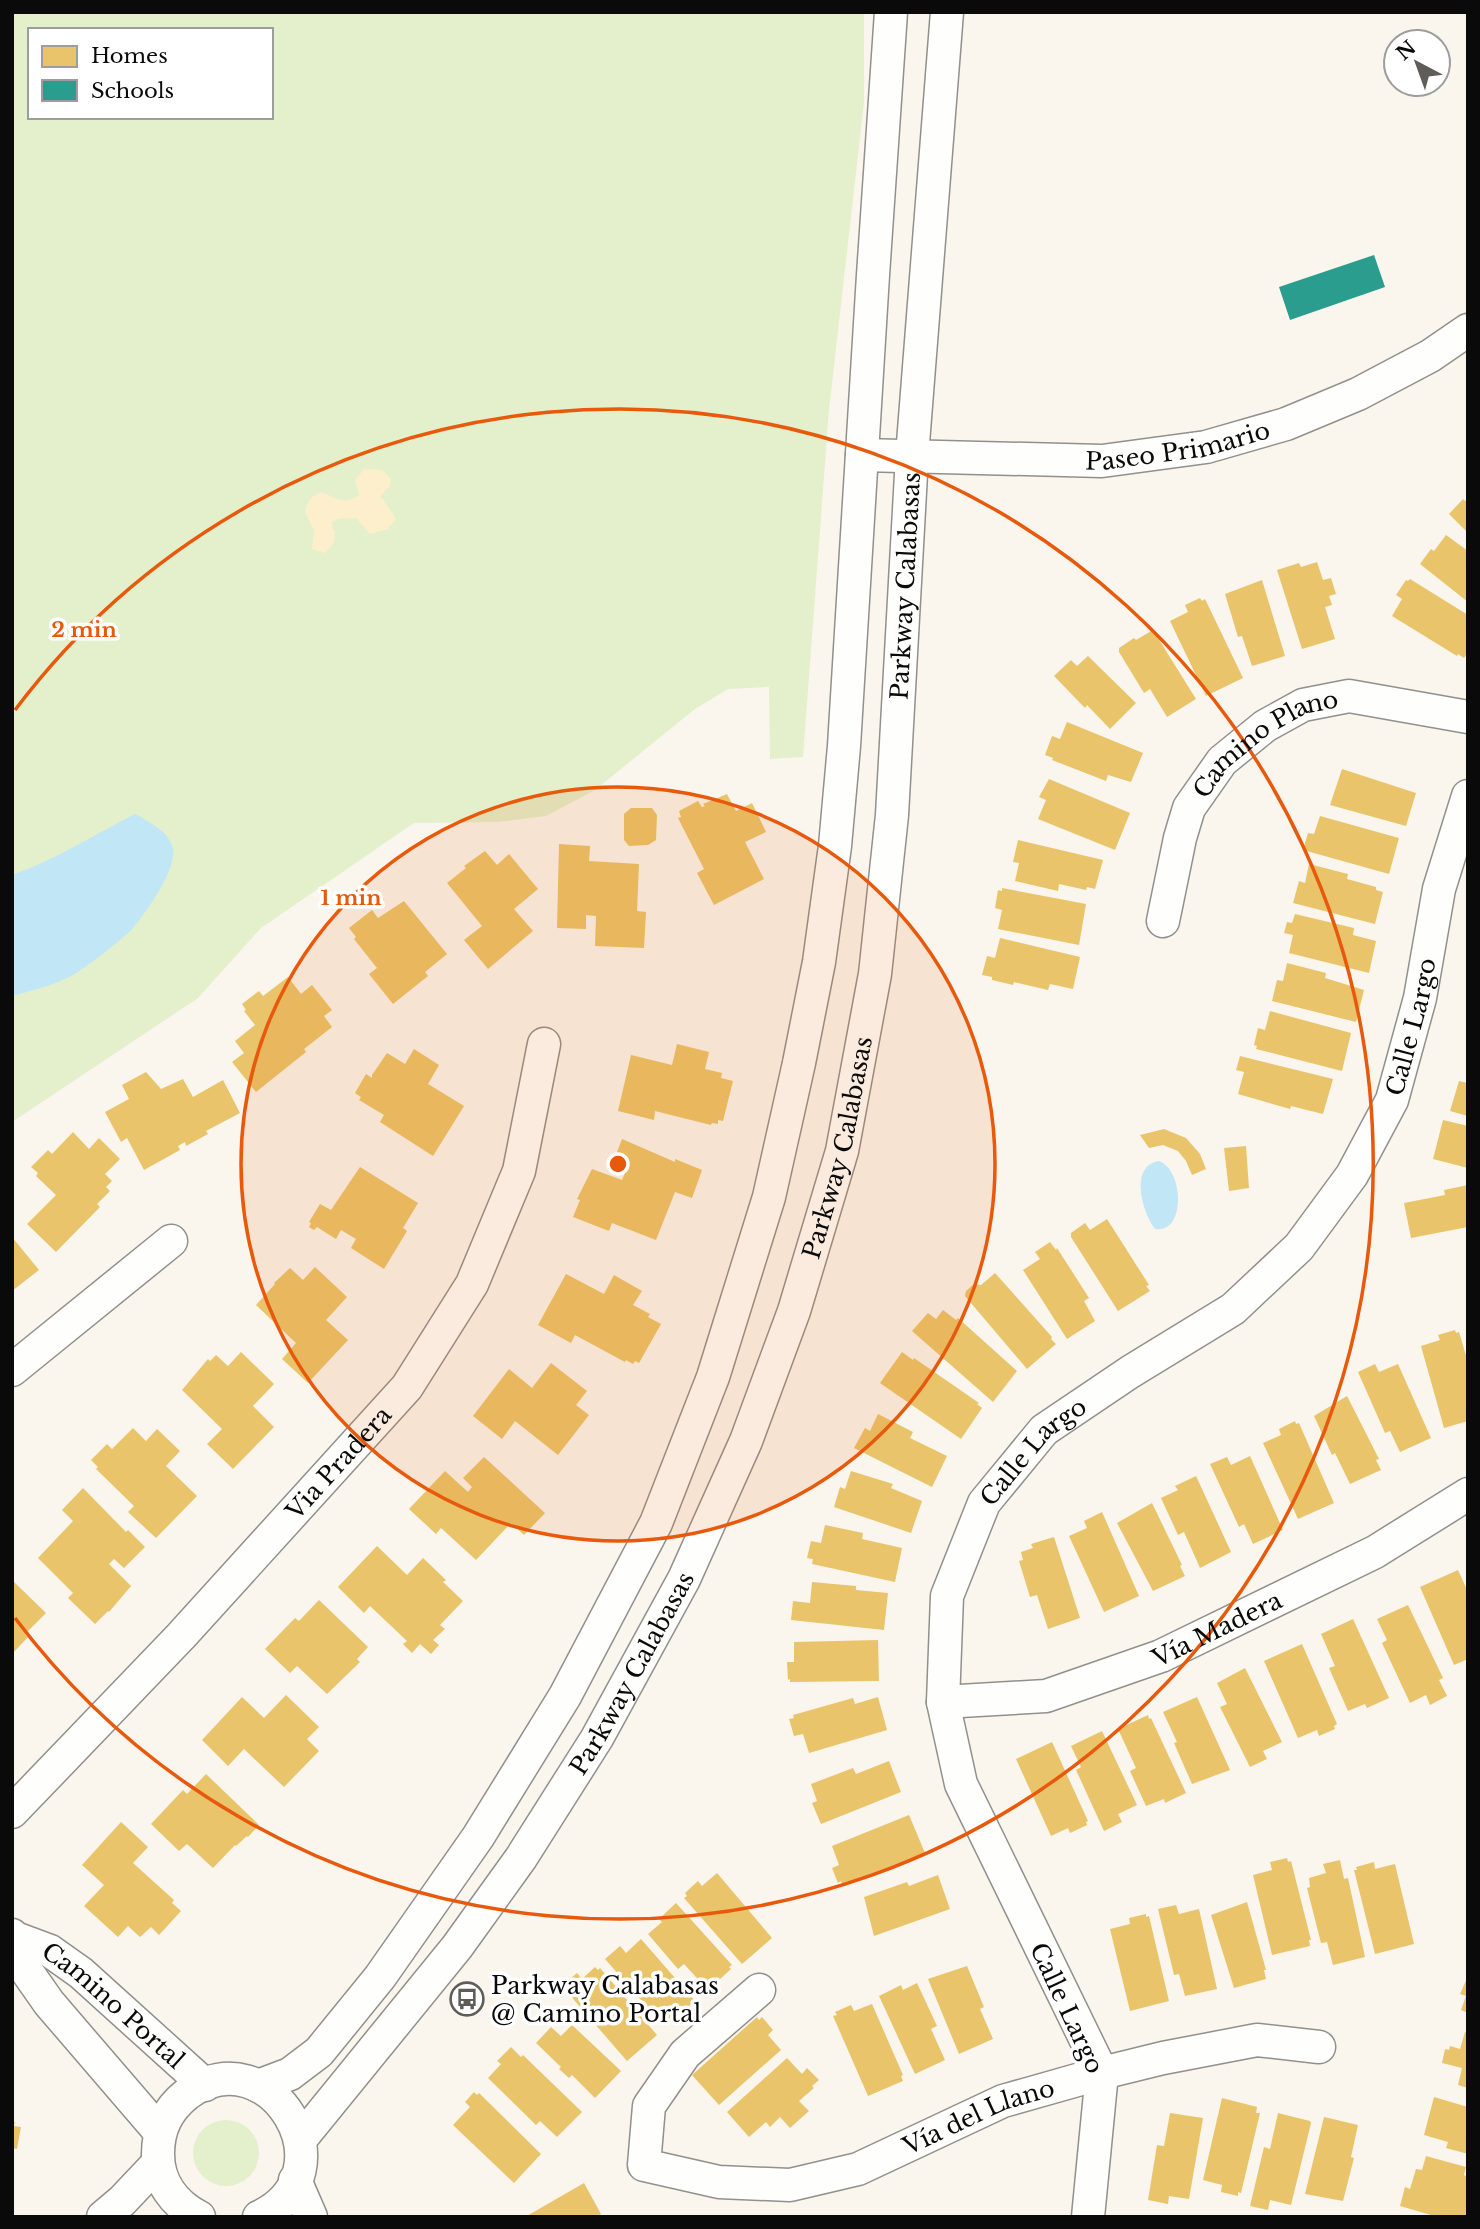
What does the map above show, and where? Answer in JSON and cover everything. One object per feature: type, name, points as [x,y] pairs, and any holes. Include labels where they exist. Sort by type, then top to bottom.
[{"type":"street","name":"Parkway Calabasas","points":[[258,2086],[290,2074],[319,2052],[380,1977],[478,1837],[565,1696],[656,1523],[713,1377],[769,1197],[800,1063],[819,961],[835,846],[844,746],[891,12]]},
{"type":"street","name":"Parkway Calabasas","points":[[300,2140],[457,1947],[522,1858],[597,1738],[684,1579],[746,1441],[789,1324],[842,1151],[875,974],[892,815],[912,456],[947,12]]},
{"type":"street","name":"Paseo Primario","points":[[862,455],[1102,461],[1206,447],[1286,424],[1358,394],[1430,356],[1468,330]]},
{"type":"street","name":"Camino Plano","points":[[1163,921],[1189,808],[1222,761],[1265,726],[1303,705],[1349,696],[1468,717]]},
{"type":"street","name":"Calle Largo","points":[[1088,2217],[1102,2073],[961,1784],[943,1702],[947,1596],[984,1503],[1044,1430],[1130,1372],[1233,1309],[1299,1247],[1352,1175],[1392,1100],[1420,998],[1439,889],[1468,796]]},
{"type":"street","name":"Via Pradera","points":[[12,1812],[181,1636],[407,1387],[472,1284],[519,1171],[544,1044]]},
{"type":"street","points":[[12,1370],[171,1241]]},
{"type":"street","name":"Vía Madera","points":[[943,1702],[1046,1696],[1161,1656],[1375,1552],[1468,1494]]},
{"type":"street","name":"Camino Portal","points":[[13,1936],[50,1951],[81,1973],[205,2085]]},
{"type":"street","name":"Camino Portal","points":[[13,1936],[28,1973],[49,2003],[159,2131]]},
{"type":"street","name":"Vía del Llano","points":[[759,1990],[685,2054],[649,2106],[644,2165],[719,2182],[790,2185],[858,2169],[1003,2101],[1102,2073],[1257,2040],[1319,2047]]},
{"type":"street","points":[[84,2043],[86,2028],[93,2016],[105,2008],[119,2007]]},
{"type":"street","points":[[185,2215],[163,2182],[158,2163],[159,2131],[164,2119],[178,2101],[196,2088],[216,2081],[238,2080],[258,2086],[278,2099],[293,2118],[300,2140],[301,2161],[295,2180],[284,2198],[259,2217]]},
{"type":"street","points":[[103,2217],[158,2163]]},
{"type":"street","points":[[295,2180],[311,2217]]},
{"type":"green space","points":[[12,12],[864,12],[864,102],[829,410],[803,757],[770,759],[769,687],[728,689],[695,709],[595,790],[546,816],[498,822],[414,823],[261,928],[198,998],[12,1122]]},
{"type":"green space","points":[[226,2120],[249,2130],[259,2153],[249,2176],[226,2186],[203,2176],[193,2153],[203,2130]]},
{"type":"sand","points":[[364,469],[382,470],[391,479],[390,486],[381,496],[396,519],[388,529],[370,534],[356,518],[338,519],[332,522],[334,543],[325,553],[312,549],[314,531],[305,511],[309,501],[322,492],[340,500],[354,498],[359,495],[355,480]]},
{"type":"water","points":[[135,814],[168,837],[173,849],[170,868],[152,902],[128,933],[78,972],[55,983],[12,996],[12,875],[59,855]]},
{"type":"water","points":[[1159,1161],[1173,1176],[1178,1200],[1172,1222],[1165,1228],[1155,1229],[1146,1213],[1141,1181],[1149,1165]]},
{"type":"building: Homes","points":[[1468,498],[1468,533],[1449,514],[1463,499],[1465,501]]},
{"type":"building: Homes","points":[[1446,535],[1468,551],[1468,602],[1420,564]]},
{"type":"building: Homes","points":[[1317,562],[1323,580],[1331,578],[1336,594],[1329,596],[1332,605],[1325,607],[1335,639],[1302,649],[1277,570],[1299,563],[1301,567]]},
{"type":"building: Homes","points":[[1410,579],[1468,615],[1468,652],[1464,658],[1392,616],[1402,599],[1396,595],[1406,580]]},
{"type":"building: Homes","points":[[1262,580],[1285,656],[1252,666],[1242,636],[1238,637],[1225,594]]},
{"type":"building: Homes","points":[[1200,598],[1202,601],[1205,599],[1243,678],[1206,696],[1170,621],[1188,612],[1185,605]]},
{"type":"building: Homes","points":[[1153,630],[1196,699],[1167,717],[1150,689],[1144,693],[1119,652],[1119,648],[1134,638],[1136,640]]},
{"type":"building: Homes","points":[[1088,656],[1136,703],[1110,729],[1054,676],[1071,660],[1077,666]]},
{"type":"building: Homes","points":[[1067,722],[1143,753],[1131,782],[1108,775],[1106,781],[1045,755],[1052,736],[1060,739]]},
{"type":"building: Homes","points":[[1342,769],[1416,793],[1406,826],[1330,805]]},
{"type":"building: Homes","points":[[1049,779],[1130,813],[1115,850],[1038,819],[1046,800],[1039,797]]},
{"type":"building: Homes","points":[[727,794],[736,811],[752,803],[766,832],[745,842],[764,879],[714,905],[697,873],[704,869],[678,818],[681,817],[679,811],[698,801],[702,807],[705,806],[703,804]]},
{"type":"building: Homes","points":[[631,808],[652,808],[657,815],[656,840],[648,845],[629,846],[624,840],[624,814]]},
{"type":"building: Homes","points":[[1320,816],[1399,838],[1389,874],[1303,850],[1308,833],[1314,834]]},
{"type":"building: Homes","points":[[1018,840],[1103,860],[1095,889],[1087,887],[1086,890],[1059,884],[1058,891],[1015,881],[1019,863],[1013,862]]},
{"type":"building: Homes","points":[[559,844],[590,846],[589,861],[639,864],[637,911],[646,912],[644,948],[595,946],[596,916],[586,915],[586,929],[557,928]]},
{"type":"building: Homes","points":[[485,851],[497,865],[509,854],[538,889],[514,909],[533,931],[488,969],[464,940],[482,926],[447,883]]},
{"type":"building: Homes","points":[[1309,864],[1348,874],[1347,879],[1376,887],[1376,890],[1383,892],[1375,924],[1293,903],[1299,881],[1305,883]]},
{"type":"building: Homes","points":[[1002,888],[1086,904],[1079,945],[998,929],[1002,910],[995,908],[998,890],[1002,891]]},
{"type":"building: Homes","points":[[404,901],[447,954],[425,972],[428,976],[393,1004],[369,974],[377,968],[354,939],[356,937],[349,928],[372,910],[378,918]]},
{"type":"building: Homes","points":[[1295,914],[1354,928],[1353,935],[1376,941],[1369,973],[1289,953],[1293,935],[1284,933],[1287,922],[1292,923]]},
{"type":"building: Homes","points":[[1000,938],[1080,957],[1073,989],[1050,984],[1048,990],[1014,982],[1013,985],[982,975],[987,956],[995,958]]},
{"type":"building: Homes","points":[[1287,963],[1326,973],[1325,978],[1364,990],[1356,1022],[1272,1001],[1277,980],[1283,981]]},
{"type":"building: Homes","points":[[288,977],[301,994],[312,985],[332,1010],[324,1016],[332,1027],[256,1092],[232,1062],[244,1053],[235,1041],[255,1025],[242,1004],[259,991],[263,996]]},
{"type":"building: Homes","points":[[1270,1011],[1351,1033],[1342,1071],[1256,1049],[1257,1046],[1254,1045],[1258,1028],[1265,1030]]},
{"type":"building: Homes","points":[[677,1044],[709,1052],[705,1069],[722,1073],[721,1078],[733,1081],[723,1121],[718,1120],[718,1124],[711,1125],[655,1111],[654,1120],[618,1111],[631,1055],[672,1065]]},
{"type":"building: Homes","points":[[414,1049],[439,1065],[428,1084],[464,1106],[433,1156],[380,1122],[384,1115],[359,1100],[361,1097],[355,1093],[366,1074],[372,1078],[387,1053],[405,1064]]},
{"type":"building: Homes","points":[[1240,1056],[1333,1079],[1323,1114],[1291,1106],[1290,1109],[1238,1094],[1244,1072],[1236,1070]]},
{"type":"building: Homes","points":[[146,1072],[161,1089],[183,1079],[193,1097],[223,1080],[240,1113],[206,1131],[208,1134],[186,1146],[185,1142],[178,1146],[180,1150],[144,1170],[127,1138],[121,1142],[105,1112],[129,1099],[122,1085]]},
{"type":"building: Homes","points":[[1459,1081],[1468,1083],[1468,1116],[1450,1111]]},
{"type":"building: Homes","points":[[1443,1120],[1468,1126],[1468,1168],[1433,1159]]},
{"type":"building: Homes","points":[[1164,1129],[1186,1138],[1200,1154],[1206,1169],[1192,1175],[1178,1151],[1163,1145],[1149,1148],[1140,1135]]},
{"type":"building: Homes","points":[[73,1132],[89,1149],[99,1138],[120,1159],[105,1174],[112,1181],[106,1187],[110,1191],[97,1204],[100,1207],[56,1252],[27,1224],[56,1195],[36,1176],[38,1173],[31,1167],[48,1150],[52,1154]]},
{"type":"building: Homes","points":[[622,1139],[675,1162],[675,1159],[702,1170],[692,1198],[675,1192],[656,1240],[612,1223],[609,1231],[573,1217],[580,1200],[577,1199],[592,1169],[622,1180],[625,1173],[611,1168]]},
{"type":"building: Homes","points":[[1246,1146],[1249,1188],[1229,1191],[1224,1148]]},
{"type":"building: Homes","points":[[360,1167],[418,1203],[403,1228],[407,1231],[384,1269],[351,1248],[356,1239],[341,1230],[336,1239],[317,1227],[314,1230],[309,1227],[309,1222],[320,1204],[331,1210]]},
{"type":"building: Homes","points":[[1468,1185],[1468,1227],[1411,1238],[1404,1203],[1445,1195],[1444,1190]]},
{"type":"building: Homes","points":[[1107,1219],[1149,1285],[1146,1286],[1150,1291],[1118,1311],[1071,1237],[1071,1233],[1085,1223],[1090,1230]]},
{"type":"building: Homes","points":[[12,1237],[39,1270],[12,1291]]},
{"type":"building: Homes","points":[[1050,1242],[1056,1250],[1057,1248],[1089,1298],[1084,1301],[1095,1321],[1067,1339],[1023,1270],[1040,1259],[1035,1252]]},
{"type":"building: Homes","points":[[315,1267],[347,1297],[326,1320],[348,1340],[308,1383],[282,1359],[296,1343],[256,1305],[290,1268],[303,1280]]},
{"type":"building: Homes","points":[[995,1273],[1056,1344],[1027,1369],[965,1296],[966,1291],[974,1284],[981,1285]]},
{"type":"building: Homes","points":[[566,1274],[604,1294],[614,1275],[642,1291],[633,1305],[661,1324],[639,1363],[625,1362],[575,1335],[571,1343],[538,1325]]},
{"type":"building: Homes","points":[[943,1310],[956,1320],[958,1318],[1017,1371],[993,1402],[912,1331],[928,1313],[936,1319]]},
{"type":"building: Homes","points":[[1455,1330],[1456,1333],[1459,1332],[1468,1362],[1468,1421],[1444,1428],[1421,1346],[1440,1340],[1438,1335]]},
{"type":"building: Homes","points":[[241,1352],[274,1384],[253,1406],[274,1427],[233,1469],[207,1444],[222,1429],[182,1390],[208,1359],[210,1361],[216,1355],[228,1366]]},
{"type":"building: Homes","points":[[902,1352],[979,1403],[977,1404],[982,1408],[961,1439],[880,1383]]},
{"type":"building: Homes","points":[[551,1363],[587,1391],[576,1405],[589,1415],[558,1455],[515,1421],[502,1439],[473,1416],[509,1369],[532,1388]]},
{"type":"building: Homes","points":[[1375,1364],[1379,1372],[1398,1364],[1431,1438],[1400,1452],[1390,1431],[1385,1433],[1358,1372]]},
{"type":"building: Homes","points":[[1347,1396],[1379,1459],[1376,1460],[1381,1470],[1350,1484],[1335,1453],[1332,1455],[1314,1416]]},
{"type":"building: Homes","points":[[878,1414],[913,1432],[910,1438],[947,1456],[932,1487],[854,1448],[865,1428],[870,1431]]},
{"type":"building: Homes","points":[[1295,1421],[1296,1424],[1299,1423],[1334,1503],[1298,1519],[1263,1443],[1281,1435],[1279,1429]]},
{"type":"building: Homes","points":[[133,1428],[146,1441],[157,1429],[180,1451],[166,1466],[197,1496],[156,1538],[128,1512],[134,1506],[96,1469],[98,1467],[91,1460],[107,1444],[112,1449]]},
{"type":"building: Homes","points":[[1250,1456],[1283,1530],[1253,1544],[1244,1524],[1239,1527],[1210,1464],[1227,1457],[1231,1465]]},
{"type":"building: Homes","points":[[484,1457],[545,1513],[524,1535],[511,1523],[476,1560],[441,1528],[436,1534],[409,1509],[445,1471],[468,1492],[472,1487],[463,1478]]},
{"type":"building: Homes","points":[[851,1471],[893,1484],[891,1488],[922,1501],[911,1533],[834,1507],[840,1487],[845,1489]]},
{"type":"building: Homes","points":[[1196,1476],[1231,1552],[1200,1568],[1184,1532],[1178,1535],[1161,1498],[1178,1490],[1175,1486]]},
{"type":"building: Homes","points":[[83,1488],[126,1532],[128,1530],[145,1547],[124,1568],[114,1559],[109,1564],[131,1586],[95,1624],[68,1598],[73,1593],[38,1558],[73,1521],[62,1510]]},
{"type":"building: Homes","points":[[1152,1503],[1185,1576],[1153,1591],[1117,1523]]},
{"type":"building: Homes","points":[[1102,1512],[1139,1596],[1104,1612],[1069,1536],[1087,1528],[1084,1521]]},
{"type":"building: Homes","points":[[825,1525],[863,1533],[862,1539],[902,1548],[895,1582],[812,1564],[813,1559],[807,1558],[811,1541],[821,1543]]},
{"type":"building: Homes","points":[[1054,1537],[1080,1618],[1048,1629],[1037,1595],[1030,1597],[1019,1561],[1023,1560],[1021,1552],[1033,1548],[1031,1544]]},
{"type":"building: Homes","points":[[377,1546],[407,1575],[423,1558],[463,1601],[440,1625],[445,1629],[433,1640],[439,1645],[431,1654],[420,1644],[412,1653],[403,1644],[407,1641],[370,1606],[364,1613],[338,1587]]},
{"type":"building: Homes","points":[[1458,1570],[1468,1592],[1468,1659],[1454,1665],[1420,1587]]},
{"type":"building: Homes","points":[[12,1580],[46,1613],[25,1634],[28,1637],[12,1654]]},
{"type":"building: Homes","points":[[812,1582],[856,1586],[856,1590],[888,1593],[884,1630],[791,1620],[793,1601],[810,1603]]},
{"type":"building: Homes","points":[[319,1600],[368,1647],[357,1659],[360,1662],[327,1694],[297,1666],[290,1673],[265,1649],[295,1618],[299,1621]]},
{"type":"building: Homes","points":[[1408,1605],[1443,1678],[1439,1680],[1447,1696],[1430,1705],[1426,1695],[1410,1703],[1382,1643],[1387,1640],[1377,1619]]},
{"type":"building: Homes","points":[[1353,1619],[1389,1698],[1367,1708],[1365,1704],[1348,1711],[1329,1668],[1335,1666],[1321,1634]]},
{"type":"building: Homes","points":[[878,1640],[879,1681],[788,1680],[787,1662],[794,1662],[794,1642]]},
{"type":"building: Homes","points":[[1302,1644],[1337,1724],[1335,1729],[1319,1736],[1317,1730],[1298,1738],[1264,1661]]},
{"type":"building: Homes","points":[[1245,1668],[1282,1742],[1263,1751],[1267,1759],[1250,1767],[1220,1707],[1227,1704],[1217,1683]]},
{"type":"building: Homes","points":[[286,1695],[319,1727],[307,1739],[319,1751],[284,1787],[244,1749],[228,1766],[202,1740],[242,1697],[264,1718]]},
{"type":"building: Homes","points":[[878,1697],[887,1730],[809,1753],[803,1734],[794,1736],[789,1719],[794,1718],[793,1715],[853,1698],[855,1704]]},
{"type":"building: Homes","points":[[1197,1697],[1230,1770],[1192,1784],[1163,1712]]},
{"type":"building: Homes","points":[[1148,1715],[1186,1793],[1165,1803],[1164,1799],[1146,1806],[1130,1771],[1136,1768],[1118,1729]]},
{"type":"building: Homes","points":[[1102,1731],[1137,1805],[1118,1814],[1122,1822],[1104,1831],[1076,1770],[1081,1767],[1071,1746]]},
{"type":"building: Homes","points":[[1052,1742],[1088,1821],[1087,1825],[1070,1833],[1068,1828],[1051,1836],[1016,1759]]},
{"type":"building: Homes","points":[[889,1761],[901,1792],[821,1824],[812,1803],[817,1801],[811,1784],[853,1768],[856,1774]]},
{"type":"building: Homes","points":[[206,1774],[259,1825],[213,1868],[187,1844],[179,1851],[151,1824],[183,1790],[187,1794]]},
{"type":"building: Homes","points":[[909,1815],[925,1853],[842,1885],[841,1881],[838,1883],[832,1868],[839,1865],[832,1846]]},
{"type":"building: Homes","points":[[121,1822],[148,1847],[133,1863],[174,1900],[172,1903],[181,1911],[159,1935],[151,1927],[140,1937],[128,1926],[118,1937],[84,1906],[104,1885],[82,1865]]},
{"type":"building: Homes","points":[[1287,1858],[1288,1862],[1291,1861],[1311,1940],[1310,1946],[1272,1955],[1253,1875],[1272,1870],[1270,1862]]},
{"type":"building: Homes","points":[[1340,1860],[1344,1879],[1348,1878],[1365,1957],[1333,1965],[1327,1942],[1321,1943],[1307,1888],[1310,1887],[1309,1878],[1326,1873],[1323,1864]]},
{"type":"building: Homes","points":[[1374,1862],[1375,1869],[1395,1864],[1414,1944],[1375,1954],[1354,1870]]},
{"type":"building: Homes","points":[[717,1873],[772,1938],[742,1964],[684,1898],[687,1896],[685,1893],[698,1881],[702,1886]]},
{"type":"building: Homes","points":[[938,1875],[950,1909],[874,1936],[864,1897],[907,1882],[909,1886]]},
{"type":"building: Homes","points":[[1247,1902],[1266,1970],[1266,1979],[1234,1988],[1211,1915]]},
{"type":"building: Homes","points":[[676,1903],[732,1965],[708,1990],[684,1964],[678,1969],[648,1934],[662,1922],[659,1919]]},
{"type":"building: Homes","points":[[1176,1905],[1179,1914],[1199,1909],[1217,1989],[1185,1996],[1179,1974],[1174,1975],[1158,1909]]},
{"type":"building: Homes","points":[[1146,1914],[1146,1917],[1149,1916],[1169,2001],[1130,2011],[1110,1929],[1130,1924],[1129,1918]]},
{"type":"building: Homes","points":[[641,1939],[695,2001],[669,2023],[654,2005],[649,2009],[605,1959],[620,1946],[626,1953]]},
{"type":"building: Homes","points":[[967,1966],[984,2007],[980,2009],[993,2039],[959,2054],[928,1979]]},
{"type":"building: Homes","points":[[595,1967],[598,1970],[600,1968],[657,2035],[627,2061],[562,1986],[577,1973],[582,1979]]},
{"type":"building: Homes","points":[[1468,1976],[1468,2013],[1461,2010],[1466,1996],[1460,1994]]},
{"type":"building: Homes","points":[[917,1983],[937,2026],[931,2029],[945,2060],[915,2074],[879,1996],[901,1985],[903,1990]]},
{"type":"building: Homes","points":[[872,2004],[903,2075],[903,2081],[868,2096],[833,2016],[837,2015],[835,2012],[851,2005],[854,2011]]},
{"type":"building: Homes","points":[[757,2017],[759,2020],[762,2017],[773,2030],[768,2035],[781,2050],[719,2105],[692,2075]]},
{"type":"building: Homes","points":[[572,2025],[621,2071],[595,2098],[572,2075],[569,2078],[559,2069],[561,2067],[536,2043],[551,2027],[561,2036]]},
{"type":"building: Homes","points":[[1465,2032],[1468,2033],[1468,2088],[1458,2085],[1462,2068],[1442,2063],[1445,2049],[1449,2050],[1450,2046],[1460,2049]]},
{"type":"building: Homes","points":[[511,2047],[521,2057],[523,2055],[582,2112],[557,2137],[540,2121],[536,2125],[488,2078],[501,2064],[497,2061]]},
{"type":"building: Homes","points":[[787,2058],[802,2074],[807,2068],[819,2080],[799,2101],[809,2111],[790,2128],[780,2117],[770,2127],[766,2122],[749,2137],[727,2112]]},
{"type":"building: Homes","points":[[474,2092],[477,2095],[479,2093],[541,2154],[514,2183],[453,2125],[470,2107],[465,2102]]},
{"type":"building: Homes","points":[[1434,2097],[1468,2107],[1468,2154],[1446,2148],[1448,2142],[1424,2135]]},
{"type":"building: Homes","points":[[1222,2098],[1257,2107],[1256,2113],[1260,2113],[1241,2193],[1238,2192],[1238,2196],[1221,2192],[1222,2185],[1203,2180]]},
{"type":"building: Homes","points":[[1170,2113],[1203,2118],[1189,2199],[1169,2196],[1168,2204],[1148,2200],[1157,2145],[1164,2146]]},
{"type":"building: Homes","points":[[1278,2113],[1311,2123],[1291,2205],[1270,2200],[1268,2210],[1250,2206],[1264,2147],[1270,2149]]},
{"type":"building: Homes","points":[[1324,2117],[1358,2125],[1351,2157],[1354,2158],[1343,2201],[1305,2194]]},
{"type":"building: Homes","points":[[12,2122],[15,2122],[14,2126],[21,2127],[17,2149],[12,2148]]},
{"type":"building: Homes","points":[[1426,2156],[1466,2167],[1464,2175],[1468,2177],[1468,2217],[1438,2217],[1400,2206],[1405,2187],[1410,2189],[1416,2169],[1422,2170]]},
{"type":"building: Homes","points":[[584,2183],[601,2214],[596,2217],[525,2217]]},
{"type":"building: Schools","points":[[1374,255],[1385,287],[1290,320],[1279,287]]},
{"type":"place","name":"Parkway Calabasas @ Camino Portal","points":[[467,1999]]}]
